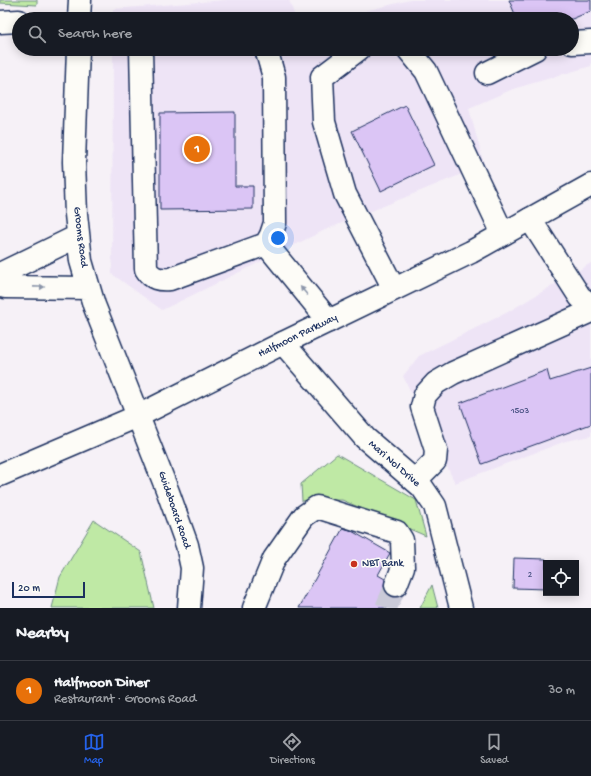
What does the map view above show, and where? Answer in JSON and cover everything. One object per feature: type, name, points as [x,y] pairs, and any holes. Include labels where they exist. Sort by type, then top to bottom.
[{"type":"street","points":[[79,12],[80,0]]},
{"type":"street","points":[[0,22],[12,22]]},
{"type":"street","points":[[579,43],[591,42]]},
{"type":"street","name":"Grooms Road","points":[[82,56],[74,162],[76,214],[81,261],[94,305],[138,416]]},
{"type":"street","points":[[141,56],[146,269],[150,275],[160,280],[170,279],[266,244],[271,235],[275,223],[274,77],[268,56]]},
{"type":"street","points":[[350,56],[322,77],[324,122],[345,194],[394,289]]},
{"type":"street","points":[[414,56],[426,71],[503,234]]},
{"type":"street","points":[[487,72],[520,56]]},
{"type":"street","name":"Halfmoon Parkway","points":[[0,475],[138,416],[282,343],[471,252],[591,185]]},
{"type":"street","points":[[530,219],[580,297],[591,305]]},
{"type":"street","points":[[0,274],[78,236]]},
{"type":"street","points":[[266,244],[329,321]]},
{"type":"street","points":[[0,285],[5,287],[89,288]]},
{"type":"street","points":[[415,481],[435,461],[436,450],[422,407],[425,395],[436,383],[453,373],[591,311]]},
{"type":"street","name":"Mari Nol Drive","points":[[282,343],[365,438],[422,487],[435,506],[461,608]]},
{"type":"street","name":"Guideboard Road","points":[[138,416],[187,545],[192,568],[189,608]]},
{"type":"street","points":[[254,608],[274,559],[304,516],[317,506],[397,532],[402,540],[403,567],[396,585]]},
{"type":"shaded area","points":[[226,0],[289,0],[293,12],[113,12],[113,9]]},
{"type":"shaded area","points":[[410,0],[591,0],[591,66],[513,89],[469,108],[484,165],[325,230],[162,310],[112,274],[113,56],[579,56],[579,12],[361,12]]},
{"type":"shaded area","points":[[591,263],[591,436],[566,441],[455,483],[403,376],[419,356],[506,313]]},
{"type":"green space","points":[[0,0],[37,0],[37,5],[0,3]]},
{"type":"green space","points":[[337,454],[416,500],[426,536],[342,500],[302,501],[301,484]]},
{"type":"green space","points":[[94,520],[141,552],[154,608],[52,608],[60,577]]},
{"type":"green space","points":[[432,585],[438,608],[420,608]]},
{"type":"building","points":[[509,0],[591,0],[591,11],[579,16],[579,12],[514,12]]},
{"type":"building","points":[[405,105],[434,165],[381,191],[352,131]]},
{"type":"building","points":[[235,112],[235,186],[253,186],[253,209],[160,210],[160,113]]},
{"type":"building","points":[[591,368],[591,424],[482,464],[460,403],[547,370],[550,381]]},
{"type":"building","name":"NBT Bank","points":[[343,528],[350,530],[390,553],[378,575],[385,579],[384,587],[387,593],[392,597],[401,596],[394,608],[299,608]]},
{"type":"building","points":[[514,558],[546,559],[543,560],[543,589],[513,588]]},
{"type":"tunnel","points":[[386,608],[396,585]]},
{"type":"place","name":"Halfmoon Diner","points":[[197,149]]},
{"type":"place","name":"NBT Bank","points":[[354,564]]}]
